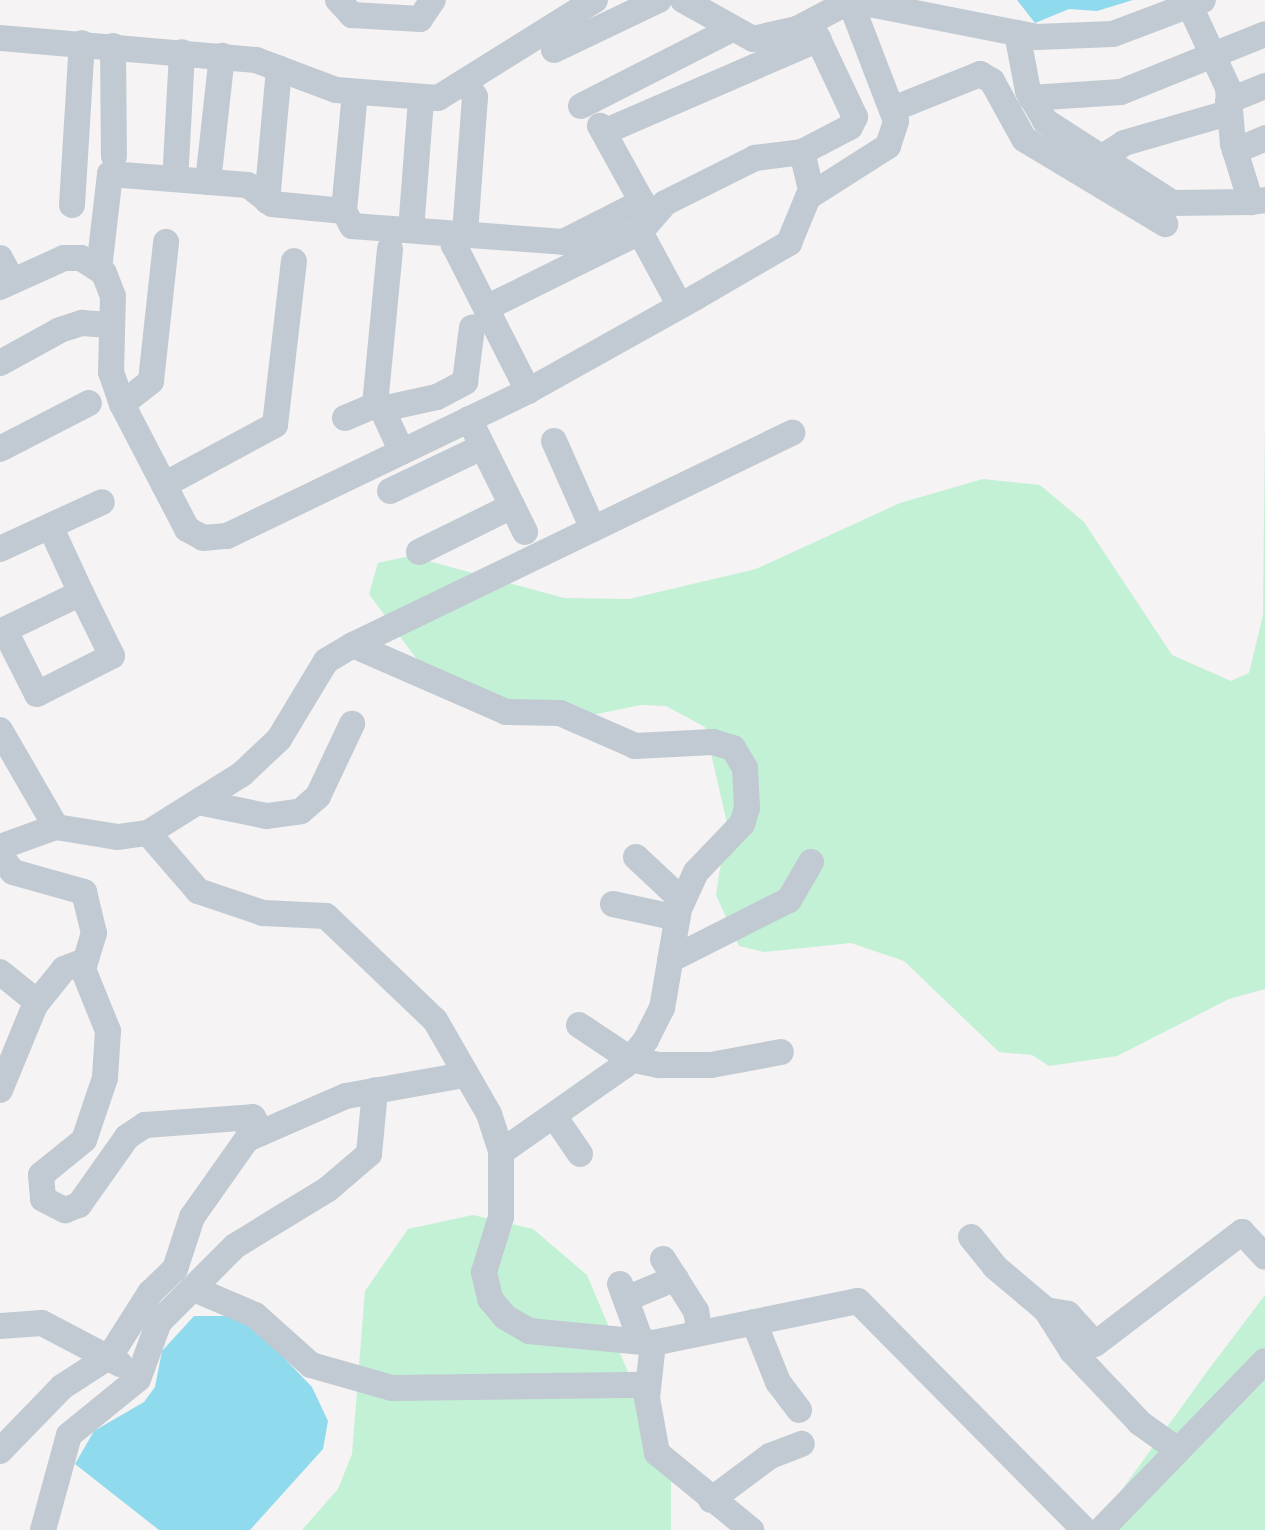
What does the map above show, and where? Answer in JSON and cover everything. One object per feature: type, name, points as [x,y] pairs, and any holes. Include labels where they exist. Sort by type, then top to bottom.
[{"type":"street","points":[[338,0],[352,15],[419,19],[433,0]]},
{"type":"street","points":[[0,38],[222,56],[279,69],[355,93],[421,99],[468,85],[530,36],[595,0]]},
{"type":"street","points":[[554,50],[659,0]]},
{"type":"street","points":[[683,0],[732,29],[769,38],[815,31]]},
{"type":"street","points":[[355,93],[344,211],[352,226],[563,242],[642,202],[602,129],[815,31],[849,1]]},
{"type":"street","points":[[849,1],[1017,33],[1113,34],[1197,3],[1228,107],[1234,151],[1258,201],[1172,203],[1045,121],[1031,99],[1017,33]]},
{"type":"street","points":[[344,211],[267,201],[248,185],[110,174],[99,269],[113,296],[110,325],[111,372],[122,404],[187,529],[203,538],[227,536],[528,391],[789,243],[812,194],[888,146],[893,109],[849,1]]},
{"type":"street","points":[[581,106],[732,29]]},
{"type":"street","points":[[345,418],[465,382],[479,317],[639,232],[665,203],[744,164],[802,152],[850,127],[855,117],[815,31]]},
{"type":"street","points":[[1031,99],[1121,93],[1265,34]]},
{"type":"street","points":[[72,205],[82,43]]},
{"type":"street","points":[[113,46],[114,156]]},
{"type":"street","points":[[176,164],[182,52]]},
{"type":"street","points":[[208,182],[222,56]]},
{"type":"street","points":[[267,201],[279,69]]},
{"type":"street","points":[[893,109],[980,74],[992,81],[1024,139],[1165,224]]},
{"type":"street","points":[[468,85],[475,97],[465,234],[454,245],[479,317],[528,391]]},
{"type":"street","points":[[1101,158],[1124,143],[1228,107],[1265,86]]},
{"type":"street","points":[[411,230],[421,99]]},
{"type":"street","points":[[1234,151],[1265,138]]},
{"type":"street","points":[[802,152],[812,194]]},
{"type":"street","points":[[639,232],[680,306]]},
{"type":"street","points":[[122,404],[151,381],[166,242]]},
{"type":"street","points":[[390,249],[379,407],[402,452]]},
{"type":"street","points":[[4,275],[64,258],[99,269]]},
{"type":"street","points":[[164,485],[275,425],[294,261]]},
{"type":"street","points":[[0,363],[60,330],[82,323],[110,325]]},
{"type":"street","points":[[0,449],[89,402]]},
{"type":"street","points":[[469,419],[525,532]]},
{"type":"street","points":[[0,847],[56,827],[118,837],[148,833],[198,802],[279,739],[326,662],[353,645],[792,433]]},
{"type":"street","points":[[554,441],[593,529]]},
{"type":"street","points":[[390,491],[482,447]]},
{"type":"street","points":[[0,549],[51,528],[102,502]]},
{"type":"street","points":[[419,552],[512,506]]},
{"type":"street","points":[[51,528],[112,656],[37,694],[2,631],[81,593]]},
{"type":"street","points":[[353,645],[506,712],[559,713],[635,746],[713,742],[733,748],[749,790],[742,824],[696,872],[680,910],[662,1008],[630,1059],[501,1152]]},
{"type":"street","points":[[198,802],[267,816],[301,811],[318,796],[352,724]]},
{"type":"street","points":[[0,730],[56,827]]},
{"type":"street","points":[[148,833],[198,891],[263,913],[326,916],[346,931],[435,1020],[489,1114],[501,1152],[501,1217],[484,1272],[489,1299],[529,1331],[647,1342],[858,1301],[870,1308],[1085,1530]]},
{"type":"street","points":[[0,855],[13,873],[83,892],[94,933],[82,962],[108,1031],[105,1078],[78,1151],[41,1175],[43,1199],[65,1210],[79,1205],[127,1137],[145,1125],[253,1117],[261,1133]]},
{"type":"street","points":[[636,857],[680,910]]},
{"type":"street","points":[[670,960],[789,900],[811,862]]},
{"type":"street","points":[[613,904],[680,910]]},
{"type":"street","points":[[0,1090],[37,1002],[64,969],[82,962]]},
{"type":"street","points":[[0,972],[37,1002]]},
{"type":"street","points":[[579,1025],[630,1059],[711,1065],[781,1052]]},
{"type":"street","points":[[0,1451],[62,1387],[110,1356],[150,1293],[175,1269],[192,1217],[223,1181],[232,1154],[261,1133],[375,1090],[464,1074]]},
{"type":"street","points":[[43,1530],[69,1435],[138,1379],[159,1322],[235,1246],[328,1189],[369,1154],[375,1090]]},
{"type":"street","points":[[554,1116],[580,1154]]},
{"type":"street","points":[[1046,1310],[1069,1314],[1095,1344],[1242,1232],[1265,1257]]},
{"type":"street","points":[[971,1237],[1046,1310],[1052,1327],[1139,1423],[1175,1448]]},
{"type":"street","points":[[700,1333],[696,1311],[669,1269],[623,1292],[647,1342],[648,1385],[657,1453],[710,1500],[751,1530]]},
{"type":"street","points":[[194,1289],[255,1315],[311,1365],[392,1388],[648,1385]]},
{"type":"street","points":[[754,1322],[778,1382],[799,1410]]},
{"type":"street","points":[[0,1326],[42,1324],[110,1356],[138,1379]]},
{"type":"street","points":[[1101,1530],[1175,1448],[1265,1361]]},
{"type":"street","points":[[710,1500],[770,1456],[802,1444]]},
{"type":"green space","points":[[1265,430],[1265,989],[1229,999],[1117,1056],[1049,1066],[1032,1055],[999,1052],[904,961],[851,943],[764,952],[739,946],[716,895],[727,823],[705,727],[666,706],[641,705],[557,722],[421,665],[369,594],[378,563],[410,556],[564,598],[629,599],[756,569],[900,503],[983,479],[1040,485],[1084,522],[1172,655],[1231,681],[1249,673],[1263,615]]},
{"type":"green space","points":[[473,1215],[533,1229],[587,1275],[671,1474],[671,1530],[302,1530],[338,1489],[352,1454],[365,1291],[408,1229]]},
{"type":"green space","points":[[1265,1295],[1265,1530],[1093,1530],[1206,1373]]},
{"type":"water","points":[[1017,0],[1133,0],[1097,11],[1069,9],[1035,23]]},
{"type":"water","points":[[194,1316],[238,1316],[257,1330],[312,1387],[328,1421],[323,1449],[250,1530],[159,1530],[75,1464],[94,1431],[144,1402],[155,1387],[162,1351]]}]
